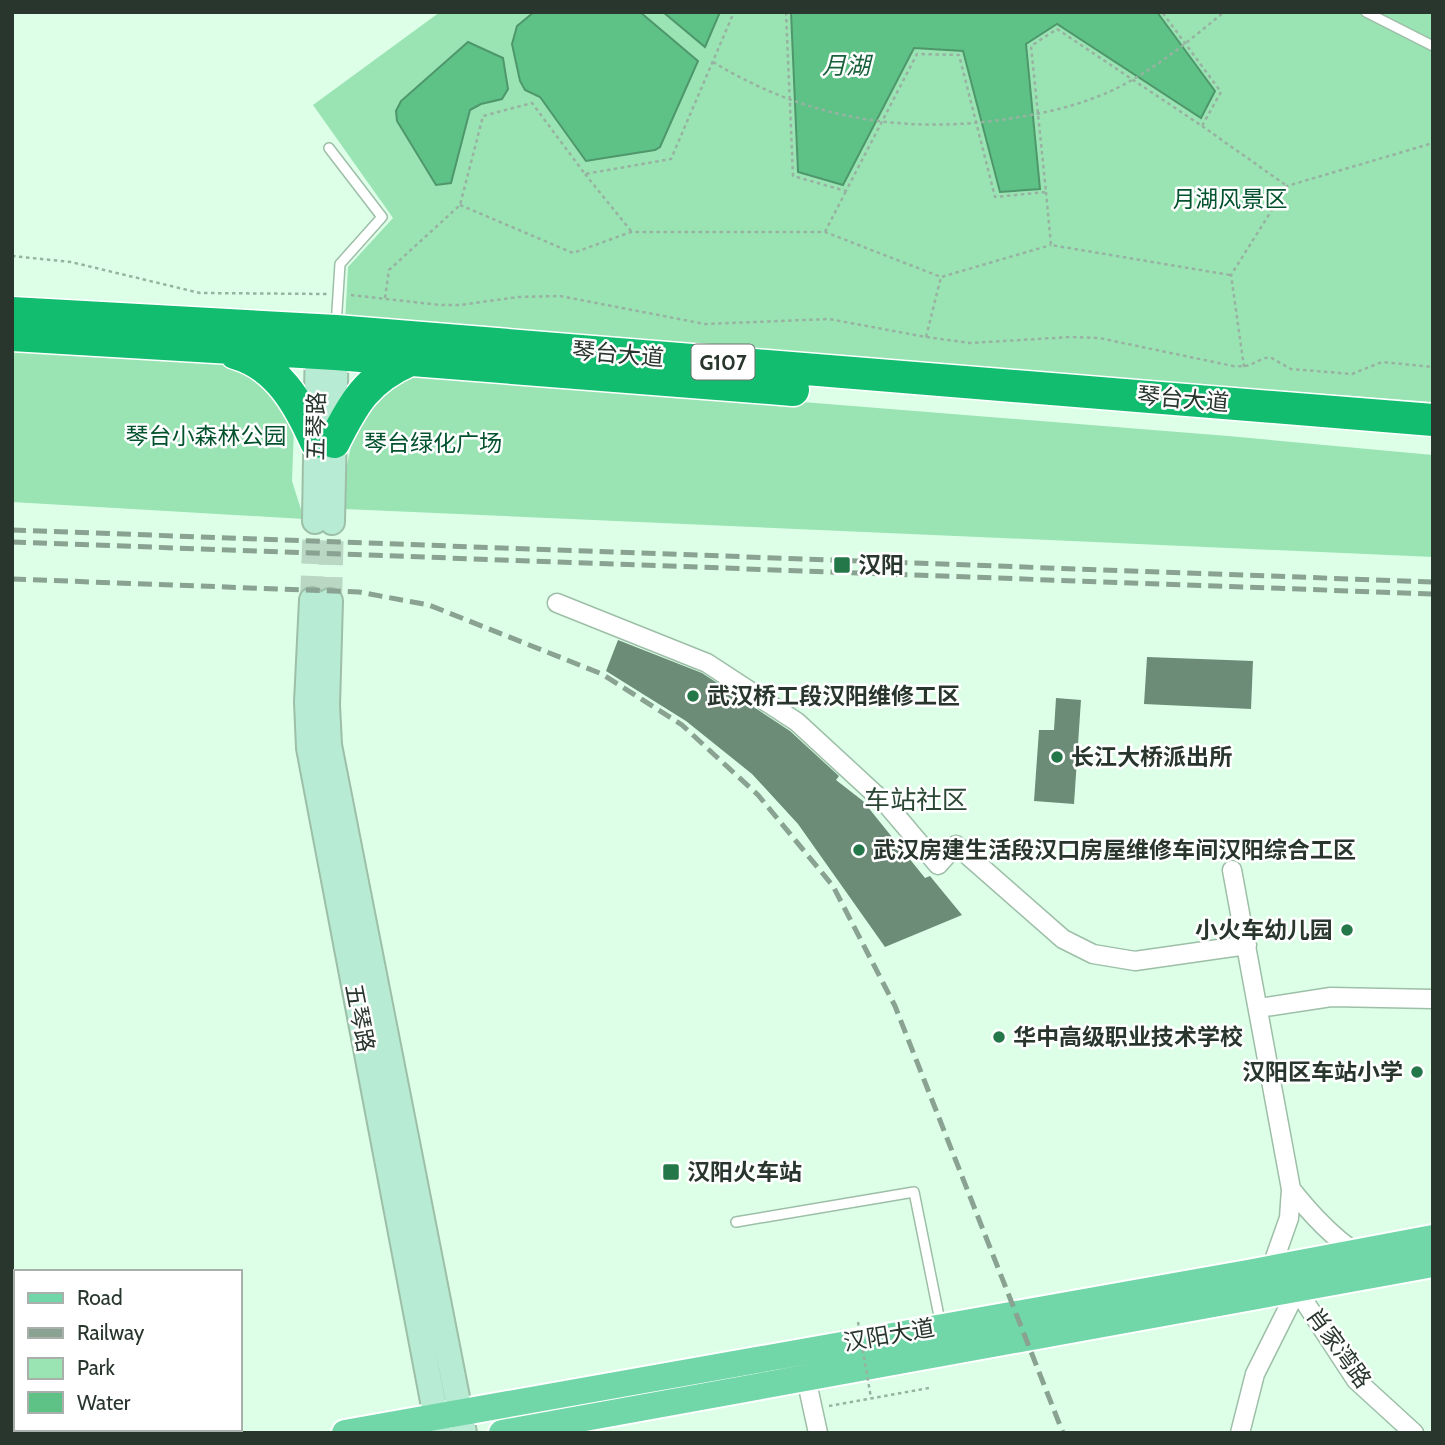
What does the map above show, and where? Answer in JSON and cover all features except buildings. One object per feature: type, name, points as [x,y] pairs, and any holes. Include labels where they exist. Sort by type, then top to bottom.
[{"type":"highway","name":"琴台大道","points":[[12,313],[327,342],[1433,420]]},
{"type":"highway","name":"琴台大道","points":[[12,335],[214,347],[327,342],[410,360],[1433,440]]},
{"type":"highway","points":[[214,347],[256,360],[271,371],[325,442],[367,388],[385,372],[410,360]]},
{"type":"main road","name":"五琴路","points":[[323,521],[327,342]]},
{"type":"main road","name":"五琴路","points":[[321,601],[329,744],[450,1423]]},
{"type":"main road","name":"汉阳大道","points":[[345,1433],[450,1423],[941,1326],[1433,1238]]},
{"type":"main road","name":"汉阳大道","points":[[502,1433],[563,1427],[806,1378],[1433,1264]]},
{"type":"street","points":[[557,603],[707,663],[797,722],[888,806],[938,865],[956,845],[1063,939],[1093,954],[1135,961],[1247,945]]},
{"type":"street","points":[[1232,870],[1292,1189],[1289,1218],[1271,1269]]},
{"type":"street","points":[[1259,1008],[1331,997],[1433,999]]},
{"type":"street","points":[[1292,1189],[1312,1215],[1338,1241],[1355,1252]]},
{"type":"street","points":[[1240,1433],[1255,1374],[1297,1290]]},
{"type":"street","name":"肖家湾路","points":[[1297,1290],[1356,1380],[1414,1433]]},
{"type":"street","points":[[806,1378],[818,1433]]},
{"type":"lane","points":[[1366,12],[1433,46]]},
{"type":"lane","points":[[327,342],[338,294],[340,264],[382,217],[329,148]]},
{"type":"lane","points":[[736,1222],[914,1192],[941,1326]]},
{"type":"path","points":[[585,174],[671,159],[734,12]]},
{"type":"path","points":[[786,12],[793,176],[846,191]]},
{"type":"path","points":[[1162,12],[1221,92],[1202,127]]},
{"type":"path","points":[[712,62],[736,76],[795,101],[876,122],[926,126],[979,123],[1035,114],[1083,102],[1132,80],[1184,45],[1224,12]]},
{"type":"path","points":[[1051,245],[1035,114],[1031,46],[1057,29],[1287,186]]},
{"type":"path","points":[[825,232],[916,54],[959,55],[979,123],[995,197],[1046,192]]},
{"type":"path","points":[[385,298],[389,270],[460,205],[483,116],[532,103],[631,232]]},
{"type":"path","points":[[1244,367],[1231,275],[1287,186],[1433,143]]},
{"type":"path","points":[[460,205],[573,253],[631,232],[825,232],[941,277],[1051,245],[1231,275]]},
{"type":"path","points":[[12,256],[71,262],[200,293],[338,294],[451,305],[518,297],[560,296],[705,324],[829,319],[926,337],[970,342],[1099,338],[1244,367],[1270,357],[1291,369],[1352,374],[1382,362],[1433,367]]},
{"type":"path","points":[[926,337],[941,277]]},
{"type":"path","points":[[858,1321],[871,1398]]},
{"type":"path","points":[[818,1407],[929,1388]]},
{"type":"green space","name":"月湖风景区","points":[[440,12],[1433,12],[1433,402],[345,322],[348,267],[393,218],[313,105]]},
{"type":"green space","name":"琴台小森林公园","points":[[12,348],[229,359],[266,377],[294,428],[292,481],[304,519],[12,502]]},
{"type":"green space","name":"琴台绿化广场","points":[[425,372],[1228,436],[1433,455],[1433,557],[344,509],[347,465],[354,431],[377,389]]},
{"type":"water","points":[[534,12],[640,12],[698,61],[660,147],[586,161],[540,97],[525,90],[520,81],[512,44],[517,26]]},
{"type":"water","points":[[663,12],[720,12],[705,47]]},
{"type":"water","name":"月湖","points":[[791,12],[1157,12],[1215,91],[1201,118],[1057,24],[1026,44],[1040,189],[1000,192],[963,51],[914,48],[843,185],[798,172]]},
{"type":"water","points":[[468,42],[503,58],[508,89],[502,99],[470,110],[451,183],[436,185],[397,121],[396,111],[401,101]]},
{"type":"tunnel","points":[[312,600],[315,521]]},
{"type":"tunnel","points":[[330,601],[332,522]]},
{"type":"railway","points":[[12,530],[1433,582]]},
{"type":"railway","points":[[12,542],[1433,594]]},
{"type":"railway","points":[[12,579],[359,592],[429,605],[602,674],[682,725],[758,795],[833,886],[895,1006],[1063,1433]]},
{"type":"place","name":"汉阳","points":[[842,565]]},
{"type":"place","name":"武汉桥工段汉阳维修工区","points":[[693,696]]},
{"type":"place","name":"长江大桥派出所","points":[[1057,757]]},
{"type":"place","name":"武汉房建生活段汉口房屋维修车间汉阳综合工区","points":[[859,850]]},
{"type":"place","name":"小火车幼儿园","points":[[1347,930]]},
{"type":"place","name":"华中高级职业技术学校","points":[[999,1037]]},
{"type":"place","name":"汉阳区车站小学","points":[[1417,1072]]},
{"type":"place","name":"汉阳火车站","points":[[671,1172]]},
{"type":"district","name":"车站社区","points":[[916,800]]}]
